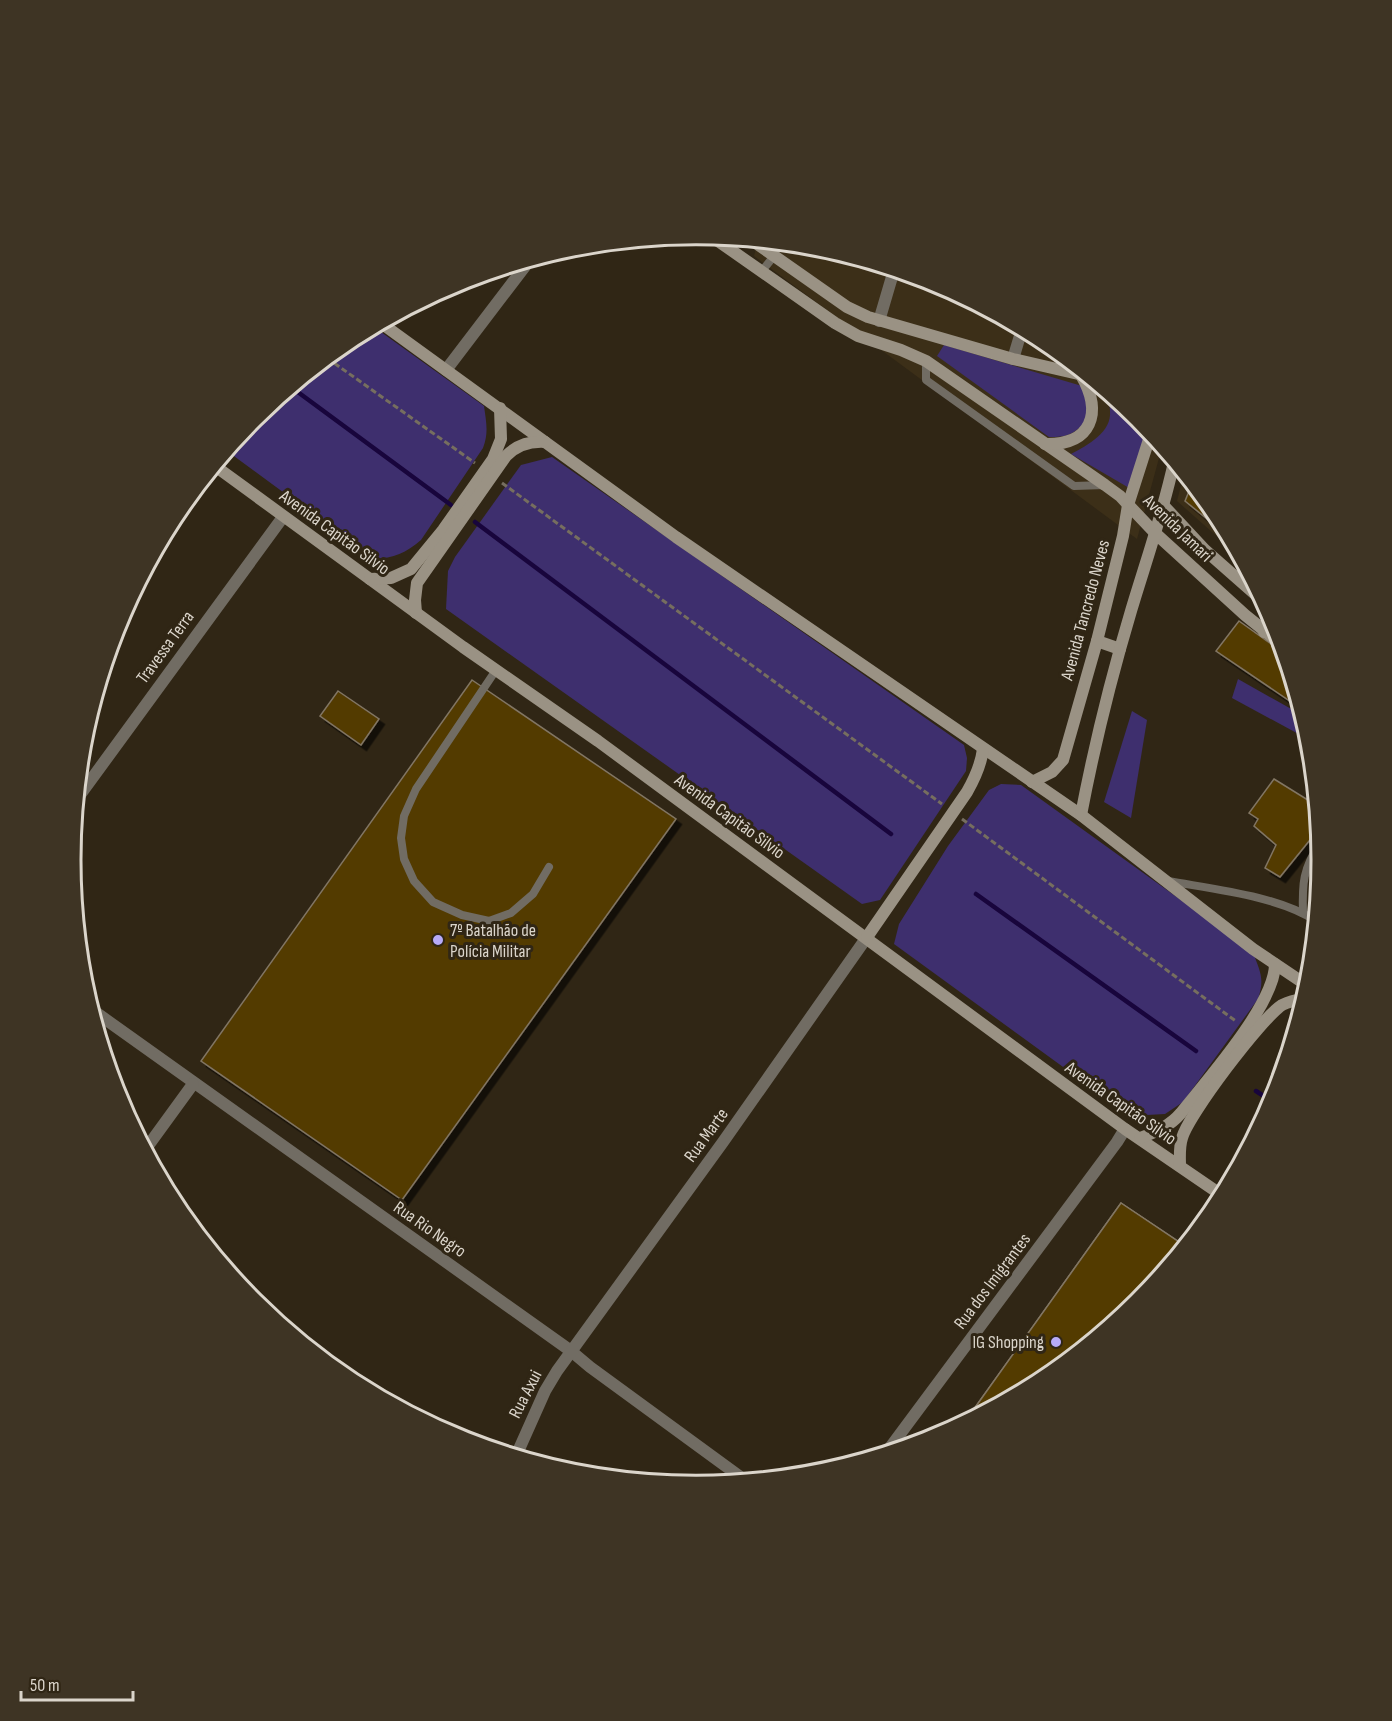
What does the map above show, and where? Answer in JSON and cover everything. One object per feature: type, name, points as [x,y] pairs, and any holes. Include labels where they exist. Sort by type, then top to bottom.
[{"type":"main road","name":"Avenida Jamari","points":[[726,247],[835,323],[858,336],[926,361],[1104,485],[1266,630]]},
{"type":"main road","points":[[766,250],[847,306],[879,321],[1013,359],[1068,371]]},
{"type":"main road","points":[[388,328],[676,537],[1081,815],[1299,980]]},
{"type":"main road","points":[[1044,444],[1061,444],[1081,436],[1092,416],[1089,388]]},
{"type":"main road","points":[[416,613],[417,583],[488,473],[501,439],[500,408]]},
{"type":"main road","points":[[370,579],[391,578],[411,569],[488,473],[515,446],[545,442]]},
{"type":"main road","name":"Avenida Tancredo Neves","points":[[1032,782],[1052,772],[1063,760],[1097,641],[1123,536],[1128,505],[1147,443]]},
{"type":"main road","name":"Avenida Capitão Silvio","points":[[221,470],[416,613],[598,741],[1125,1129],[1215,1190]]},
{"type":"main road","points":[[1081,815],[1120,649],[1164,506],[1172,472]]},
{"type":"main road","name":"Avenida Jamari","points":[[1164,506],[1205,550],[1248,588]]},
{"type":"main road","points":[[1097,641],[1120,649]]},
{"type":"main road","points":[[867,937],[976,776],[983,748]]},
{"type":"main road","points":[[1140,1138],[1160,1131],[1173,1122],[1246,1029],[1268,992],[1275,972],[1275,964]]},
{"type":"main road","points":[[1180,1166],[1181,1140],[1186,1128],[1223,1074],[1270,1016],[1281,1006],[1295,1000]]},
{"type":"street","points":[[446,370],[522,271]]},
{"type":"street","points":[[879,321],[892,277]]},
{"type":"street","points":[[1013,359],[1019,338]]},
{"type":"street","name":"Travessa Terra","points":[[85,786],[284,517]]},
{"type":"street","name":"Rua Marte","points":[[571,1351],[723,1142],[867,937]]},
{"type":"street","name":"Rua Rio Negro","points":[[101,1017],[571,1351],[590,1368],[736,1474]]},
{"type":"street","points":[[150,1144],[193,1084]]},
{"type":"street","name":"Rua dos Imigrantes","points":[[893,1443],[1125,1129]]},
{"type":"street","name":"Rua Axui","points":[[519,1449],[545,1391],[571,1351]]},
{"type":"lane","points":[[762,271],[774,256],[775,251]]},
{"type":"lane","points":[[926,361],[926,380],[1074,486],[1104,485]]},
{"type":"lane","points":[[496,670],[416,789],[405,810],[401,838],[404,859],[414,881],[433,902],[462,915],[489,921],[511,913],[533,894],[549,867]]},
{"type":"lane","points":[[1303,913],[1302,882],[1311,857]]},
{"type":"lane","points":[[1164,880],[1273,903],[1308,916]]},
{"type":"path","points":[[335,363],[953,812],[1246,1029]]},
{"type":"shaded area","points":[[756,249],[816,257],[894,278],[968,309],[1038,349],[1101,398],[1159,457],[1137,539],[754,256]]},
{"type":"shaded area","points":[[382,332],[484,406],[487,427],[483,448],[421,540],[399,554],[374,559],[233,456],[291,398],[354,349]]},
{"type":"shaded area","points":[[944,345],[1082,386],[1088,402],[1086,422],[1069,434],[1049,437],[937,356]]},
{"type":"shaded area","points":[[1109,406],[1147,444],[1136,492],[1071,454],[1098,437],[1110,419]]},
{"type":"shaded area","points":[[552,457],[964,745],[967,758],[966,771],[880,900],[862,904],[446,609],[448,571],[455,557],[521,465]]},
{"type":"shaded area","points":[[1182,483],[1220,539],[1177,501]]},
{"type":"shaded area","points":[[1238,679],[1292,709],[1297,733],[1232,698]]},
{"type":"shaded area","points":[[1132,711],[1147,720],[1131,818],[1104,802]]},
{"type":"shaded area","points":[[1001,784],[1021,785],[1253,952],[1260,970],[1258,999],[1183,1102],[1165,1114],[1147,1115],[1125,1112],[894,944],[899,924],[948,846],[989,790]]},
{"type":"building","points":[[1189,492],[1207,519],[1185,501]]},
{"type":"building","points":[[1239,621],[1271,644],[1290,701],[1216,651]]},
{"type":"building","name":"7º Batalhão de Polícia Militar","points":[[472,680],[676,819],[402,1200],[201,1061]]},
{"type":"building","points":[[338,691],[379,719],[361,745],[320,716]]},
{"type":"building","points":[[1274,779],[1308,800],[1310,839],[1280,877],[1265,868],[1276,845],[1254,826],[1258,819],[1249,813]]},
{"type":"building","name":"IG Shopping","points":[[1121,1203],[1178,1242],[1131,1295],[1101,1323],[1038,1372],[974,1409]]},
{"type":"building","name":"IG Shopping","points":[[1121,1203],[1178,1242],[1131,1295],[1101,1323],[1038,1372],[974,1409]]},
{"type":"waterway","points":[[298,392],[451,505]]},
{"type":"waterway","points":[[475,522],[891,834]]},
{"type":"waterway","points":[[976,894],[1196,1051]]},
{"type":"waterway","points":[[1256,1091],[1264,1096]]},
{"type":"place","name":"7º Batalhão de Polícia Militar","points":[[438,940]]},
{"type":"place","name":"IG Shopping","points":[[1056,1342]]}]
